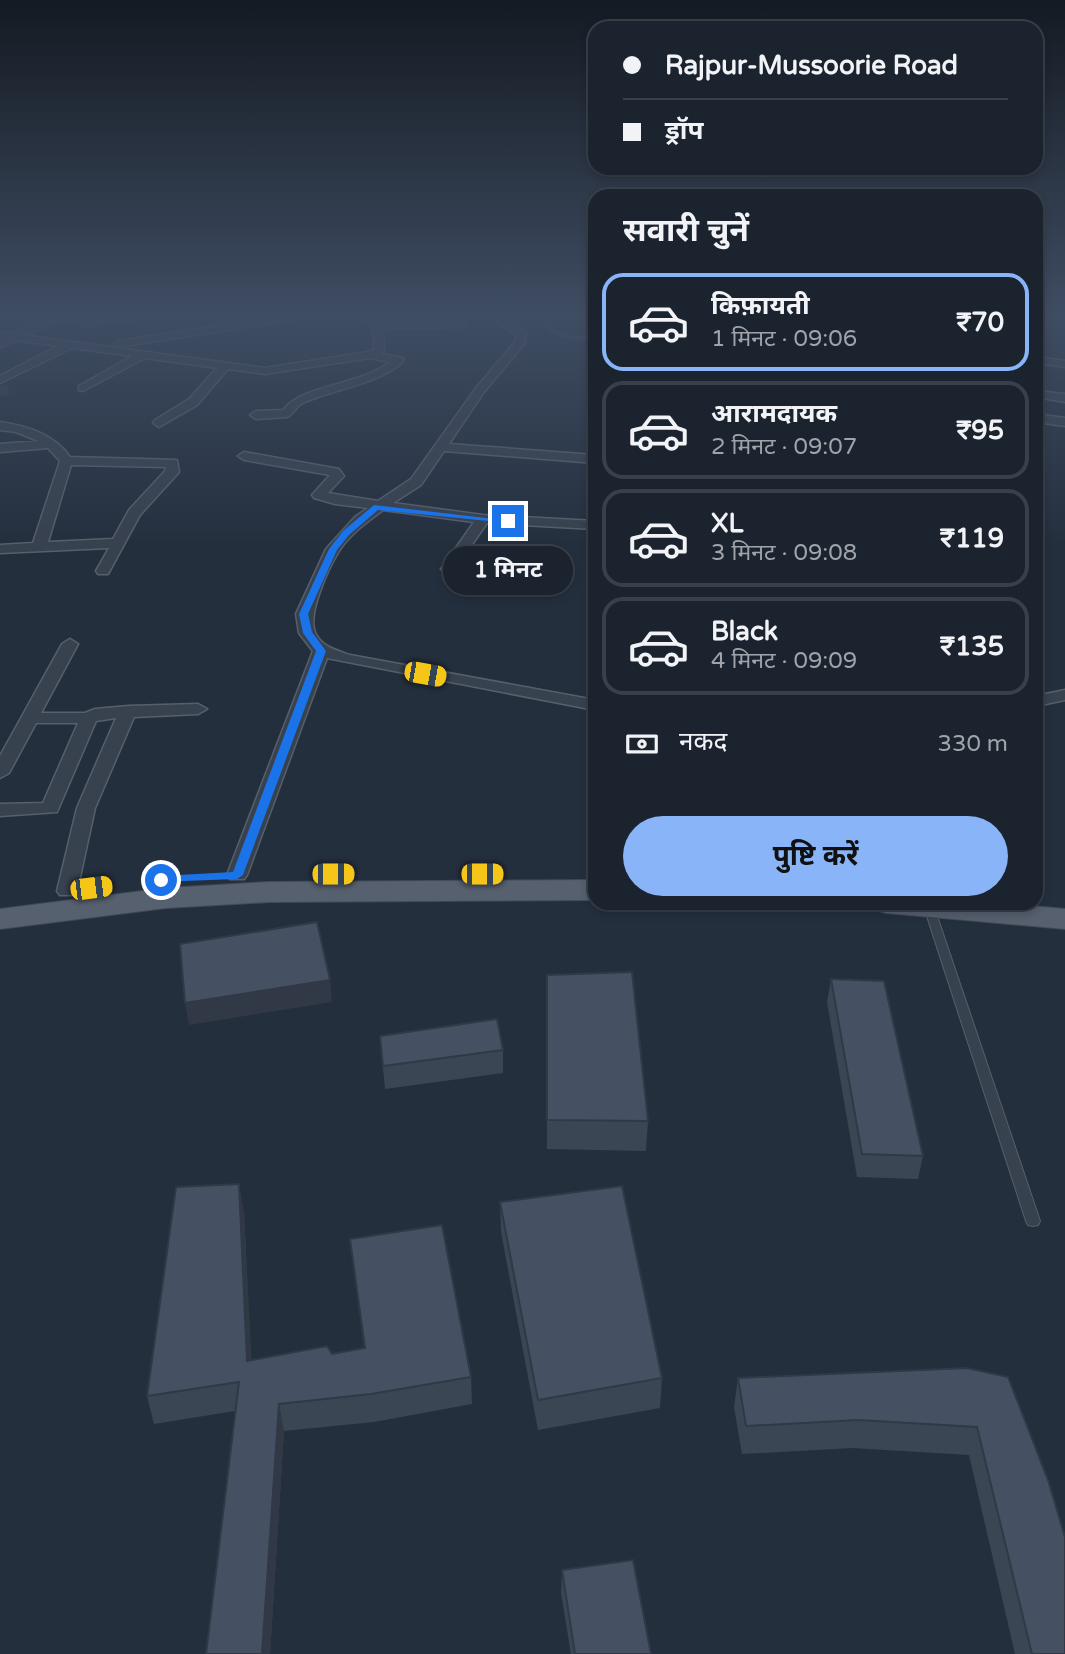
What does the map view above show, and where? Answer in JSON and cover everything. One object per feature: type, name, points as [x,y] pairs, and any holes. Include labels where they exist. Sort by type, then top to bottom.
[{"type":"main road","points":[[0,899],[185,877],[588,873]]},
{"type":"main road","points":[[0,919],[166,898],[269,892],[588,890]]},
{"type":"main road","points":[[1043,898],[1065,900]]},
{"type":"main road","points":[[971,910],[1065,919]]},
{"type":"street","points":[[159,423],[193,402],[204,390]]},
{"type":"street","points":[[256,415],[287,413],[296,401],[333,390]]},
{"type":"street","points":[[480,390],[416,482],[377,507],[346,533],[333,549],[304,614],[307,633],[321,651],[347,659],[588,704]]},
{"type":"street","points":[[1043,395],[1065,398]]},
{"type":"street","points":[[1043,419],[1065,422]]},
{"type":"street","points":[[0,426],[25,431],[50,444],[61,453],[65,461],[39,547]]},
{"type":"street","points":[[0,448],[50,444]]},
{"type":"street","points":[[442,447],[588,458]]},
{"type":"street","points":[[244,456],[334,472],[337,476],[319,495],[377,507],[482,519],[588,525]]},
{"type":"street","points":[[65,461],[172,464],[174,467],[134,514],[103,571]]},
{"type":"street","points":[[448,569],[482,519]]},
{"type":"street","points":[[0,549],[119,544]]},
{"type":"street","points":[[0,773],[70,644]]},
{"type":"street","points":[[237,875],[321,651]]},
{"type":"street","points":[[1043,700],[1065,695]]},
{"type":"street","points":[[30,718],[89,718],[104,712],[198,709]]},
{"type":"street","points":[[67,891],[86,808],[129,711]]},
{"type":"street","points":[[50,808],[89,718]]},
{"type":"street","points":[[0,810],[86,808]]},
{"type":"lane","points":[[930,910],[1033,1221]]},
{"type":"building","points":[[317,922],[330,980],[185,1003],[180,944]]},
{"type":"building","points":[[632,972],[648,1121],[547,1120],[547,975]]},
{"type":"building","points":[[831,979],[884,981],[923,1156],[862,1154]]},
{"type":"building","points":[[497,1019],[503,1050],[383,1066],[380,1036]]},
{"type":"building","points":[[239,1184],[247,1361],[327,1346],[332,1354],[365,1348],[350,1239],[442,1225],[471,1377],[371,1394],[279,1404],[262,1654],[206,1654],[239,1382],[147,1396],[176,1187]]},
{"type":"building","points":[[622,1186],[662,1378],[538,1400],[500,1202]]},
{"type":"building","points":[[967,1368],[1008,1377],[1048,1480],[1065,1537],[1065,1654],[1032,1654],[977,1427],[858,1420],[746,1426],[738,1378]]},
{"type":"building","points":[[633,1560],[651,1654],[575,1654],[562,1570]]},
{"type":"route","points":[[161,880],[237,875],[321,651],[307,633],[304,614],[333,549],[346,533],[377,507],[508,521]]}]
